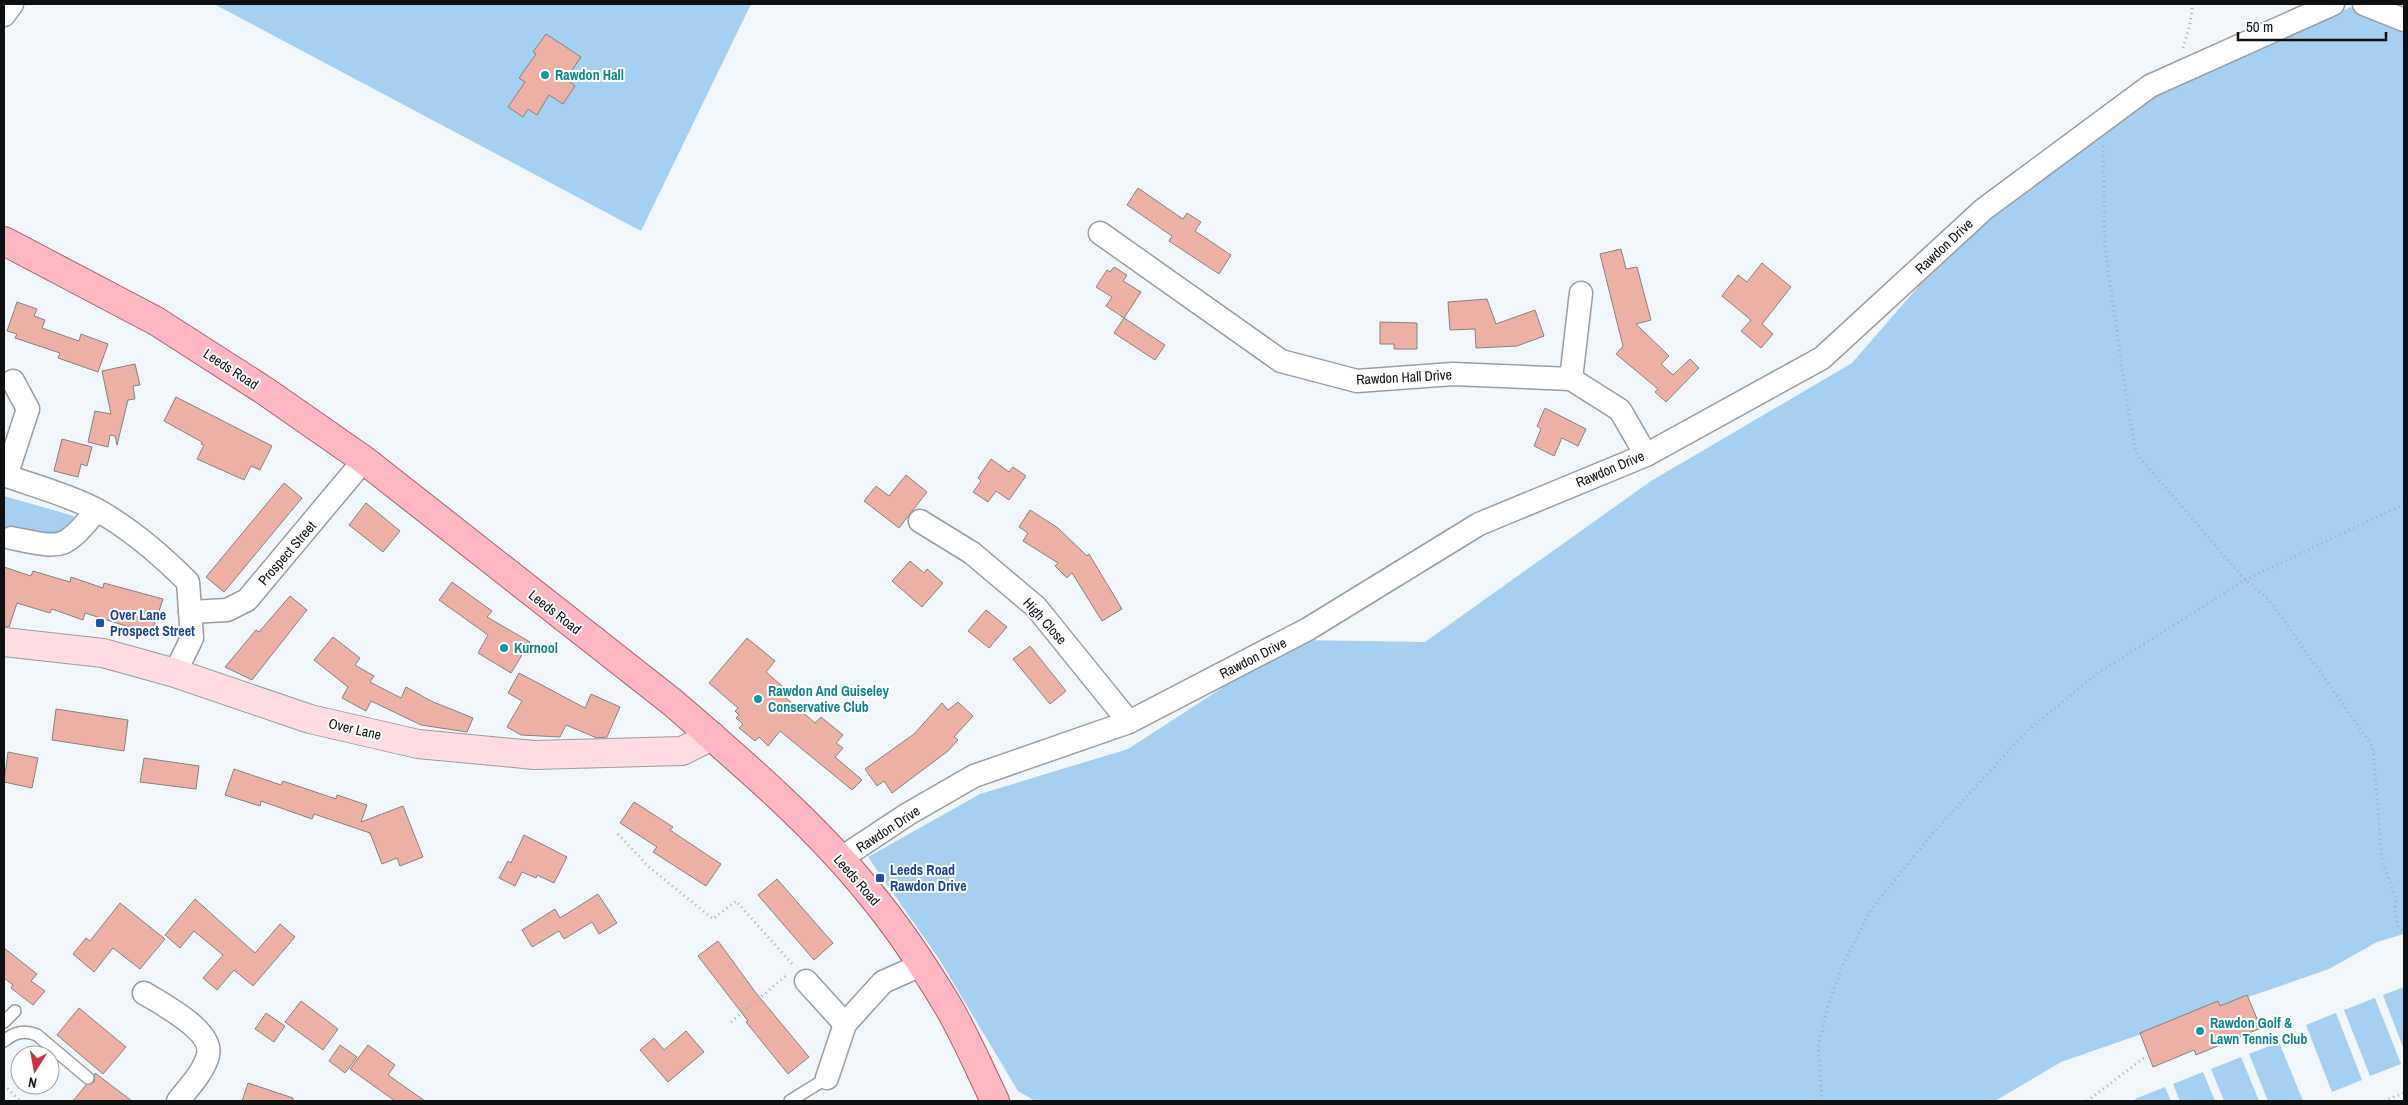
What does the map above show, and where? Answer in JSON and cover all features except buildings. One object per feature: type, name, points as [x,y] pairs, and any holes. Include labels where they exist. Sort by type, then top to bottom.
[{"type":"main road","name":"Leeds Road","points":[[4,241],[156,321],[265,391],[364,460],[672,702],[712,736],[755,774],[840,859],[868,891],[921,965],[948,1007],[995,1101]]},
{"type":"street","points":[[4,15],[12,4]]},
{"type":"street","name":"Rawdon Drive","points":[[840,859],[908,814],[974,776],[1129,722],[1308,629],[1479,524],[1646,455],[1822,358],[1984,209],[2150,86],[2333,4]]},
{"type":"street","points":[[2364,4],[2404,20]]},
{"type":"street","name":"Rawdon Hall Drive","points":[[1100,233],[1282,361],[1357,381],[1453,374],[1571,379],[1620,410],[1646,455]]},
{"type":"street","points":[[1571,379],[1581,293]]},
{"type":"street","points":[[13,381],[28,409],[5,476],[97,510],[155,551],[188,582],[192,638],[175,673]]},
{"type":"street","name":"Prospect Street","points":[[190,612],[227,610],[247,600],[364,460]]},
{"type":"street","points":[[11,538],[46,545],[61,545],[72,538],[97,510]]},
{"type":"street","name":"High Close","points":[[920,521],[972,553],[1036,607],[1129,722]]},
{"type":"street","name":"Over Lane","points":[[4,642],[103,653],[175,673],[310,719],[418,744],[544,755],[682,751],[712,736]]},
{"type":"street","points":[[827,1078],[845,1024],[883,982],[921,965]]},
{"type":"street","points":[[801,974],[845,1024]]},
{"type":"street","points":[[144,993],[168,1007],[199,1031],[210,1047],[203,1067],[178,1101]]},
{"type":"lane","points":[[4,1022],[14,1011]]},
{"type":"lane","points":[[4,1041],[20,1032],[29,1032],[37,1035],[88,1078]]},
{"type":"lane","points":[[790,1101],[827,1078]]},
{"type":"path","points":[[2179,55],[2186,42],[2193,4]]},
{"type":"path","points":[[2102,122],[2105,248],[2136,453],[2245,580],[2270,601],[2373,747],[2382,860],[2396,900],[2395,914],[2398,927],[2404,932]]},
{"type":"path","points":[[1822,1101],[1818,1048],[1828,1006],[1842,966],[1870,911],[1931,835],[2028,730],[2098,673],[2245,580],[2404,504]]},
{"type":"path","points":[[618,834],[649,867],[713,919],[736,901],[801,974],[731,1022]]},
{"type":"path","points":[[2087,1101],[2144,1058]]},
{"type":"path","points":[[4,1085],[20,1101]]},
{"type":"path","points":[[2384,1101],[2404,1093]]},
{"type":"shaded area","points":[[214,4],[751,4],[641,231]]},
{"type":"shaded area","points":[[2351,7],[2404,32],[2404,934],[2377,942],[2329,969],[2061,1062],[1995,1101],[1035,1101],[1018,1091],[939,959],[868,857],[980,794],[1128,749],[1296,640],[1425,642],[1651,481],[1852,363],[1971,226],[2157,94]]},
{"type":"shaded area","points":[[4,496],[74,516],[74,523],[68,532],[44,537],[4,528]]},
{"type":"shaded area","points":[[2404,987],[2404,1050],[2383,995]]},
{"type":"shaded area","points":[[2375,998],[2401,1064],[2370,1076],[2344,1010]]},
{"type":"shaded area","points":[[2336,1013],[2362,1080],[2332,1092],[2306,1025]]},
{"type":"shaded area","points":[[2279,1042],[2303,1101],[2268,1101],[2249,1054]]},
{"type":"shaded area","points":[[2241,1057],[2259,1101],[2224,1101],[2211,1069]]},
{"type":"shaded area","points":[[2203,1072],[2215,1101],[2180,1101],[2173,1084]]},
{"type":"shaded area","points":[[2165,1087],[2171,1101],[2136,1101],[2135,1099]]},
{"type":"place","name":"Rawdon Hall","points":[[545,75]]},
{"type":"place","name":"Over Lane Prospect Street","points":[[100,623]]},
{"type":"place","name":"Kurnool","points":[[504,648]]},
{"type":"place","name":"Rawdon And Guiseley Conservative Club","points":[[758,699]]},
{"type":"place","name":"Leeds Road Rawdon Drive","points":[[880,878]]},
{"type":"place","name":"Rawdon Golf & Lawn Tennis Club","points":[[2200,1031]]}]
